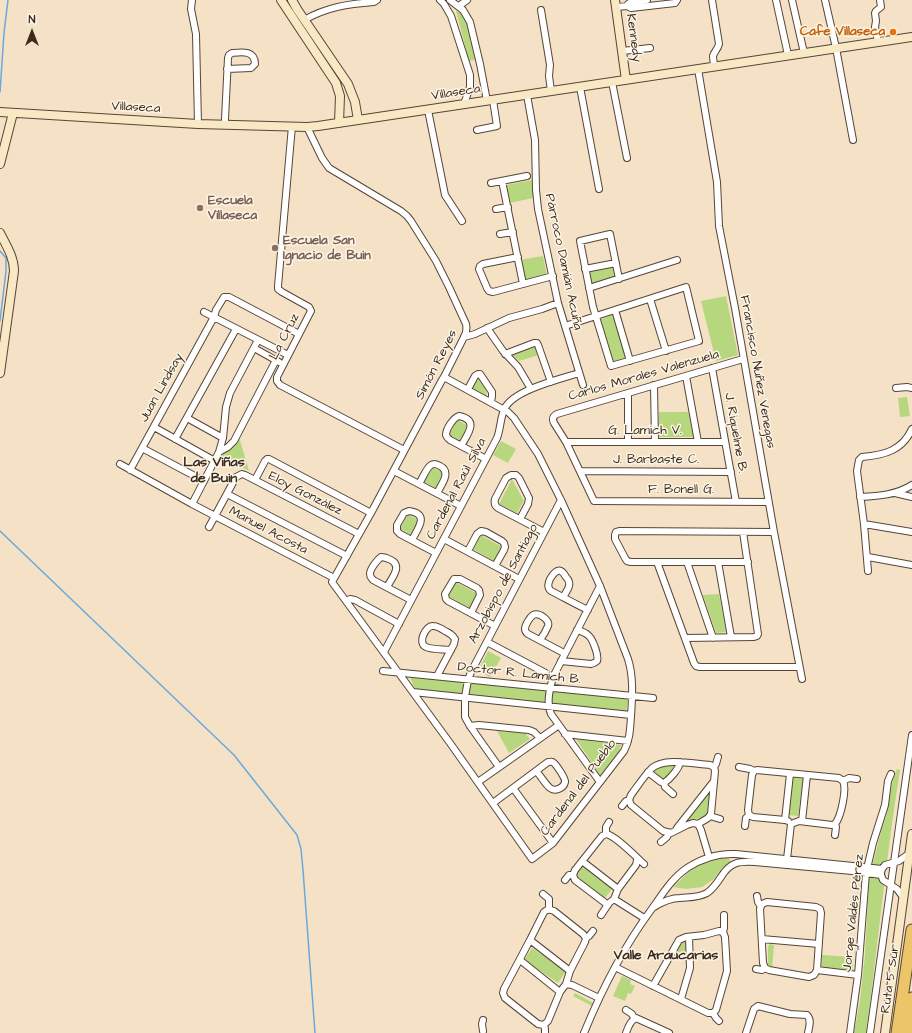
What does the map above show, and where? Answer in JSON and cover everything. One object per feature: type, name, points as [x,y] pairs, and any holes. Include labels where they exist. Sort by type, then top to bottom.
[{"type":"highway","name":"Ruta 5 Sur","points":[[897,1033],[912,930]]},
{"type":"highway","name":"Ruta 5 Sur","points":[[907,1033],[912,998]]},
{"type":"main road","points":[[281,0],[304,20],[348,84],[355,102],[358,120]]},
{"type":"main road","points":[[292,0],[293,11],[336,83],[340,96],[339,123]]},
{"type":"main road","name":"Kennedy","points":[[616,4],[626,80]]},
{"type":"main road","name":"Villaseca","points":[[0,112],[198,124],[307,127],[912,37]]},
{"type":"main road","points":[[0,164],[13,113]]},
{"type":"main road","points":[[0,233],[11,254],[14,271],[0,373]]},
{"type":"main road","points":[[885,1033],[912,834]]},
{"type":"street","points":[[192,0],[191,9],[196,34],[198,124]]},
{"type":"street","points":[[304,20],[320,11],[348,2],[374,2],[377,0]]},
{"type":"street","points":[[440,0],[451,16],[470,75],[470,87],[464,104]]},
{"type":"street","points":[[448,10],[450,6],[455,3],[467,0]]},
{"type":"street","points":[[628,6],[631,2],[647,0]]},
{"type":"street","points":[[616,4],[631,8],[654,3],[675,3],[677,0]]},
{"type":"street","points":[[712,0],[719,44],[718,49],[713,56],[714,66]]},
{"type":"street","points":[[776,0],[788,55]]},
{"type":"street","points":[[792,0],[804,53]]},
{"type":"street","points":[[825,0],[836,48],[853,140]]},
{"type":"street","points":[[878,42],[875,27],[876,11],[881,7],[880,0]]},
{"type":"street","points":[[455,3],[466,14],[470,22],[484,89],[490,100],[497,126],[477,130]]},
{"type":"street","points":[[541,10],[550,65],[549,76],[551,91]]},
{"type":"street","points":[[622,51],[650,48]]},
{"type":"street","points":[[225,125],[227,69],[228,57],[232,53],[248,53],[253,56],[255,60],[254,65],[250,69],[227,69]]},
{"type":"street","points":[[467,64],[480,64]]},
{"type":"street","name":"Francisco Nuñez Venegas","points":[[698,69],[718,182],[719,226],[768,502],[802,679]]},
{"type":"street","points":[[612,82],[627,158]]},
{"type":"street","points":[[470,87],[484,89]]},
{"type":"street","points":[[580,87],[599,189]]},
{"type":"street","name":"Párroco Damián Acuña","points":[[527,95],[535,140],[537,200],[558,303],[583,385]]},
{"type":"street","points":[[428,110],[445,195],[462,221]]},
{"type":"street","name":"La Cruz","points":[[292,126],[278,286],[280,291],[310,308],[310,313],[276,378],[277,382],[280,385],[404,450]]},
{"type":"street","name":"Simón Reyes","points":[[307,127],[322,158],[329,168],[401,211],[410,218],[449,287],[466,326],[464,337],[444,377],[394,471],[333,580]]},
{"type":"street","points":[[491,183],[527,176]]},
{"type":"street","points":[[502,181],[523,284]]},
{"type":"street","points":[[496,209],[508,207]]},
{"type":"street","points":[[500,234],[512,232]]},
{"type":"street","points":[[565,326],[596,316],[650,299],[686,288],[699,341],[611,366],[596,316],[589,288],[580,241],[610,234],[619,279]]},
{"type":"street","points":[[518,257],[483,264],[480,266],[479,269],[489,291],[493,292],[553,276]]},
{"type":"street","points":[[589,288],[678,260]]},
{"type":"street","points":[[586,269],[616,263]]},
{"type":"street","name":"Juan Lindsay","points":[[130,470],[224,297],[228,297],[299,334]]},
{"type":"street","points":[[650,299],[666,351]]},
{"type":"street","points":[[464,337],[472,335],[509,318],[558,303]]},
{"type":"street","points":[[615,310],[630,361]]},
{"type":"street","points":[[204,312],[288,356]]},
{"type":"street","points":[[487,328],[505,354],[518,367],[530,389]]},
{"type":"street","points":[[175,439],[236,329]]},
{"type":"street","points":[[192,504],[219,452],[223,438],[227,400],[258,340]]},
{"type":"street","points":[[505,354],[537,343],[551,382]]},
{"type":"street","points":[[254,348],[283,364]]},
{"type":"street","name":"Carlos Morales Valenzuela","points":[[566,442],[553,422],[553,418],[557,414],[743,359]]},
{"type":"street","points":[[219,452],[230,446],[236,438],[276,360]]},
{"type":"street","name":"J. Riquelme B.","points":[[712,368],[736,502]]},
{"type":"street","points":[[504,409],[509,401],[530,389],[579,373]]},
{"type":"street","points":[[468,389],[475,376],[480,374],[492,392],[491,402]]},
{"type":"street","points":[[686,376],[698,442]]},
{"type":"street","name":"Cardenal del Pueblo","points":[[333,580],[346,601],[478,782],[532,859],[553,843],[622,754],[628,741],[632,696],[630,664],[600,586],[561,500],[534,446],[512,415],[504,409],[444,377]]},
{"type":"street","points":[[654,385],[655,442]]},
{"type":"street","points":[[896,388],[912,388]]},
{"type":"street","points":[[628,393],[628,442]]},
{"type":"street","name":"Cardenal Raúl Silva","points":[[384,652],[486,459],[498,434],[504,409]]},
{"type":"street","points":[[461,446],[471,426],[469,421],[459,416],[453,420],[447,431],[446,435],[448,439],[461,446],[486,459]]},
{"type":"street","points":[[187,418],[223,438]]},
{"type":"street","points":[[154,427],[215,461]]},
{"type":"street","points":[[868,571],[868,557],[857,471],[859,460],[862,457],[883,454],[896,448],[905,441],[912,429]]},
{"type":"street","points":[[566,442],[580,471]]},
{"type":"street","name":"G. Lamich V.","points":[[566,442],[725,442]]},
{"type":"street","points":[[142,448],[204,482]]},
{"type":"street","points":[[255,480],[265,461],[269,459],[371,513]]},
{"type":"street","name":"Manuel Acosta","points":[[120,464],[333,580]]},
{"type":"street","points":[[419,484],[430,466],[432,464],[438,464],[444,468],[446,473],[437,493]]},
{"type":"street","points":[[394,471],[461,506]]},
{"type":"street","name":"F. Bonell G.","points":[[580,471],[594,501],[768,502]]},
{"type":"street","name":"J. Barbaste C.","points":[[580,471],[731,472]]},
{"type":"street","name":"Eloy González","points":[[227,494],[236,477],[240,474],[244,474],[359,534]]},
{"type":"street","points":[[520,519],[528,504],[528,498],[519,478],[512,475],[506,478],[495,499],[495,504],[498,508],[544,532]]},
{"type":"street","points":[[860,497],[895,493],[912,485]]},
{"type":"street","points":[[895,493],[912,497]]},
{"type":"street","points":[[209,527],[227,494],[347,556]]},
{"type":"street","name":"Arzobispo de Santiago","points":[[470,726],[465,715],[465,697],[468,680],[561,500]]},
{"type":"street","points":[[412,540],[421,520],[418,514],[409,510],[404,513],[397,525],[396,529],[398,533],[436,553]]},
{"type":"street","points":[[864,524],[912,532]]},
{"type":"street","points":[[468,551],[477,534],[484,531],[504,543],[505,548],[495,566]]},
{"type":"street","points":[[748,562],[633,563],[627,561],[625,558],[615,539],[615,534],[620,531],[774,532]]},
{"type":"street","points":[[685,638],[755,637],[758,633],[743,532]]},
{"type":"street","points":[[444,539],[520,579]]},
{"type":"street","points":[[387,587],[396,570],[396,564],[387,558],[381,557],[377,560],[371,571],[371,576],[374,580],[411,600]]},
{"type":"street","points":[[868,557],[912,565]]},
{"type":"street","points":[[657,562],[696,666],[799,667]]},
{"type":"street","points":[[687,562],[713,638]]},
{"type":"street","points":[[718,562],[731,637]]},
{"type":"street","points":[[471,613],[480,595],[479,590],[460,579],[454,579],[445,594],[446,599],[471,613],[495,626]]},
{"type":"street","points":[[600,586],[552,677],[548,706],[551,714],[600,782]]},
{"type":"street","points":[[563,597],[588,610]]},
{"type":"street","points":[[346,601],[350,599],[355,600],[398,624]]},
{"type":"street","points":[[437,676],[452,650],[455,640],[453,635],[436,626],[431,626],[427,629],[422,639],[424,646],[428,648],[452,650]]},
{"type":"street","points":[[560,662],[591,664],[595,663],[597,660],[597,654],[592,640],[587,635],[577,630]]},
{"type":"street","points":[[540,640],[565,653]]},
{"type":"street","points":[[487,642],[552,677]]},
{"type":"street","name":"Doctor R. Lamich B.","points":[[383,671],[653,698]]},
{"type":"street","points":[[413,692],[631,715]]},
{"type":"street","points":[[499,767],[470,726],[479,725],[528,730],[534,732],[540,738]]},
{"type":"street","points":[[478,782],[559,725]]},
{"type":"street","points":[[565,734],[628,741]]},
{"type":"street","points":[[870,1033],[912,735]]},
{"type":"street","points":[[661,842],[668,836],[669,833],[676,830],[684,823],[710,791],[714,781],[714,767],[718,757]]},
{"type":"street","points":[[493,803],[548,762],[553,762],[564,778],[565,782],[559,789],[552,789],[536,771]]},
{"type":"street","points":[[669,833],[663,831],[631,805],[629,800],[630,795],[648,772],[659,764],[680,762],[710,765],[714,767]]},
{"type":"street","points":[[664,783],[667,782],[679,767],[680,762]]},
{"type":"street","points":[[739,767],[754,771],[757,770],[839,778],[844,781]]},
{"type":"street","points":[[745,826],[746,818],[749,815],[748,812],[752,773],[754,771]]},
{"type":"street","points":[[648,772],[664,783],[665,788],[673,794]]},
{"type":"street","points":[[785,820],[790,774]]},
{"type":"street","name":"Jorge Valdés Pérez","points":[[850,1033],[858,975],[866,873],[877,829],[885,805],[888,781],[891,774]]},
{"type":"street","points":[[802,822],[807,775]]},
{"type":"street","points":[[844,781],[847,778],[856,779]]},
{"type":"street","points":[[835,835],[835,824],[842,803],[845,786],[844,781]]},
{"type":"street","points":[[514,788],[553,843]]},
{"type":"street","points":[[710,791],[710,816]]},
{"type":"street","points":[[622,806],[629,800]]},
{"type":"street","points":[[749,815],[753,817],[785,820],[791,824]]},
{"type":"street","points":[[684,823],[698,824],[710,816],[720,818]]},
{"type":"street","points":[[606,834],[606,827],[609,822]]},
{"type":"street","points":[[791,824],[796,822],[835,824]]},
{"type":"street","points":[[698,824],[709,857]]},
{"type":"street","points":[[787,859],[791,824]]},
{"type":"street","points":[[564,880],[569,875],[573,875],[602,836],[606,834],[611,835],[634,855],[637,860],[644,864]]},
{"type":"street","points":[[903,897],[897,889],[885,882],[881,876],[882,868],[887,864],[894,863],[902,859],[910,853]]},
{"type":"street","points":[[731,854],[734,864]]},
{"type":"street","points":[[584,1033],[599,998],[631,939],[644,918],[667,887],[686,868],[709,857],[731,854],[787,859],[881,876]]},
{"type":"street","points":[[601,915],[608,904],[614,899],[618,889],[636,865],[637,860]]},
{"type":"street","points":[[582,861],[618,889]]},
{"type":"street","points":[[651,909],[662,902],[676,898],[696,897],[707,893],[715,886],[727,869],[740,862],[846,865],[882,868]]},
{"type":"street","points":[[573,875],[575,880],[608,904]]},
{"type":"street","points":[[667,887],[669,894],[676,898]]},
{"type":"street","points":[[543,894],[549,899],[549,909]]},
{"type":"street","points":[[757,896],[760,905],[763,965],[765,968]]},
{"type":"street","points":[[614,899],[644,918]]},
{"type":"street","points":[[760,905],[767,902],[820,908],[828,907]]},
{"type":"street","points":[[756,969],[762,970],[765,968],[809,977],[814,975],[817,970],[822,913],[820,908]]},
{"type":"street","points":[[549,909],[554,911],[586,938]]},
{"type":"street","points":[[544,1025],[538,1024],[505,998],[501,993],[520,960],[544,912],[549,909]]},
{"type":"street","points":[[722,932],[724,928],[724,915]]},
{"type":"street","points":[[544,1025],[548,1021],[560,992],[566,984],[570,971],[586,938],[593,931]]},
{"type":"street","points":[[653,986],[681,939],[719,931],[722,932]]},
{"type":"street","points":[[713,1013],[716,1010],[727,971],[725,937],[722,932]]},
{"type":"street","points":[[681,999],[690,968],[689,937]]},
{"type":"street","points":[[762,939],[819,944]]},
{"type":"street","points":[[530,940],[570,971]]},
{"type":"street","points":[[520,960],[560,992]]},
{"type":"street","points":[[615,967],[708,1013],[713,1013]]},
{"type":"street","points":[[817,970],[858,975]]},
{"type":"street","points":[[566,984],[572,985],[599,998]]},
{"type":"street","points":[[746,1033],[754,1009],[758,1006],[790,1014],[807,1015],[810,1020],[808,1033]]},
{"type":"street","points":[[626,1010],[632,1014],[634,1018],[638,1018],[669,1033]]},
{"type":"street","points":[[713,1013],[719,1021]]},
{"type":"street","points":[[626,1033],[634,1018]]},
{"type":"street","points":[[483,1020],[482,1024],[484,1032]]},
{"type":"street","points":[[544,1025],[546,1028],[545,1033]]},
{"type":"green space","points":[[456,11],[460,12],[467,22],[475,60],[469,61]]},
{"type":"green space","points":[[532,180],[533,198],[510,203],[506,185]]},
{"type":"green space","points":[[543,256],[547,276],[525,280],[520,260]]},
{"type":"green space","points":[[614,266],[616,276],[594,285],[591,284],[589,273],[591,270]]},
{"type":"green space","points":[[726,296],[738,355],[716,361],[701,301]]},
{"type":"green space","points":[[614,314],[628,359],[612,364],[599,320]]},
{"type":"green space","points":[[536,347],[539,355],[519,361],[512,354]]},
{"type":"green space","points":[[477,378],[484,387],[487,396],[471,388]]},
{"type":"green space","points":[[907,397],[910,416],[900,417],[898,398]]},
{"type":"green space","points":[[659,412],[688,412],[694,437],[659,437]]},
{"type":"green space","points":[[457,420],[469,426],[460,441],[449,435]]},
{"type":"green space","points":[[239,437],[249,471],[221,456],[235,445]]},
{"type":"green space","points":[[501,441],[516,449],[508,463],[493,455]]},
{"type":"green space","points":[[432,467],[444,473],[436,488],[424,482]]},
{"type":"green space","points":[[512,479],[524,501],[517,513],[499,504]]},
{"type":"green space","points":[[408,514],[419,521],[411,535],[400,529]]},
{"type":"green space","points":[[481,535],[502,547],[494,561],[473,549]]},
{"type":"green space","points":[[456,582],[478,594],[470,608],[448,596]]},
{"type":"green space","points":[[719,594],[726,632],[716,633],[703,595]]},
{"type":"green space","points":[[488,651],[501,658],[490,677],[478,671]]},
{"type":"green space","points":[[410,677],[628,699],[626,712],[415,689]]},
{"type":"green space","points":[[497,731],[525,733],[530,739],[509,753]]},
{"type":"green space","points":[[576,739],[621,745],[619,751],[600,775]]},
{"type":"green space","points":[[666,765],[675,766],[664,780],[653,772],[657,768]]},
{"type":"green space","points":[[897,769],[900,770],[890,835],[866,1033],[854,1033],[860,1000],[865,955],[869,880],[886,816],[893,779]]},
{"type":"green space","points":[[792,777],[803,779],[798,816],[788,815]]},
{"type":"green space","points":[[710,792],[709,810],[706,817],[685,821]]},
{"type":"green space","points":[[727,856],[731,862],[721,869],[714,879],[702,887],[686,889],[673,887],[691,870],[710,859]]},
{"type":"green space","points":[[582,866],[612,889],[605,898],[575,875]]},
{"type":"green space","points":[[683,941],[687,943],[687,962],[674,956],[681,942]]},
{"type":"green space","points":[[770,944],[774,945],[772,969],[768,967],[768,946]]},
{"type":"green space","points":[[532,948],[566,971],[558,983],[524,960]]},
{"type":"green space","points":[[822,955],[853,957],[853,970],[822,968]]},
{"type":"green space","points":[[622,976],[631,980],[630,984],[635,986],[631,994],[628,993],[625,1001],[613,996]]},
{"type":"green space","points":[[575,993],[593,1003],[592,1006],[573,996]]},
{"type":"waterway","points":[[0,92],[8,0]]},
{"type":"waterway","points":[[0,251],[6,258],[6,271],[0,321]]},
{"type":"waterway","points":[[0,531],[234,755],[297,835],[301,849],[303,870],[315,1033]]},
{"type":"place","name":"Cafe Villaseca","points":[[893,32]]},
{"type":"place","name":"Escuela Villaseca","points":[[200,208]]},
{"type":"place","name":"Escuela San Ignacio de Buin","points":[[275,248]]},
{"type":"district","name":"Las Viñas de Buin","points":[[214,472]]},
{"type":"district","name":"Valle Araucarias","points":[[666,956]]}]
